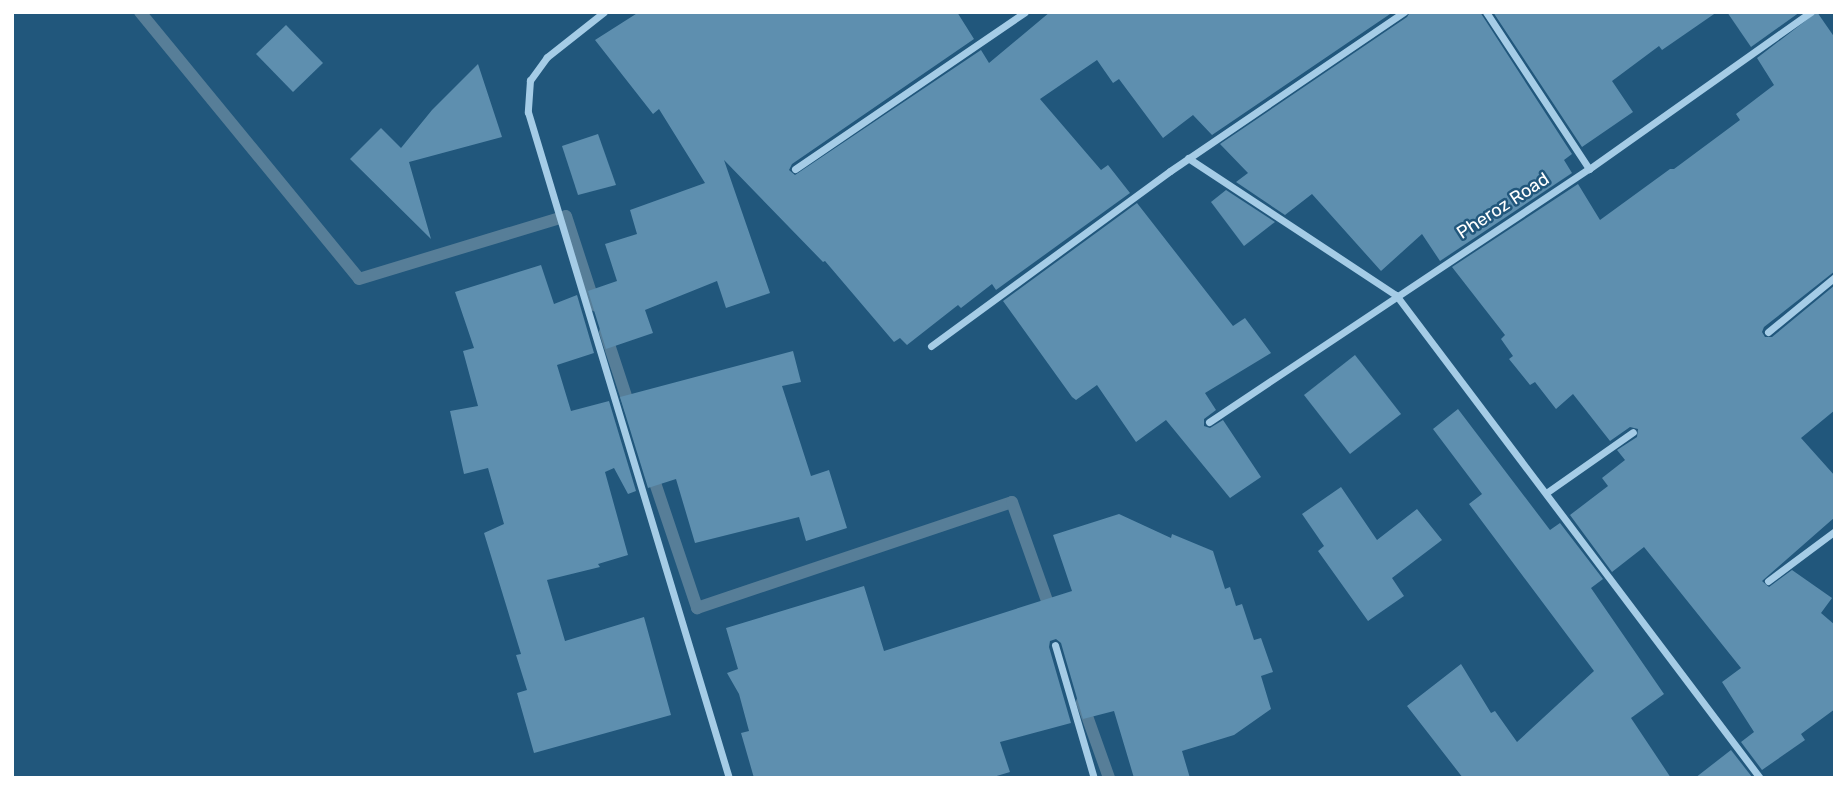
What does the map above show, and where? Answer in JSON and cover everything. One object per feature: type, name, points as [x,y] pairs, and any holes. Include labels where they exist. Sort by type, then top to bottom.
[{"type":"street","points":[[604,12],[541,65],[530,80],[528,112],[729,778]]},
{"type":"street","points":[[794,169],[1026,12]]},
{"type":"street","points":[[931,346],[1188,158],[1404,12]]},
{"type":"street","points":[[1486,12],[1589,169]]},
{"type":"street","name":"Pheroz Road","points":[[1209,422],[1589,169],[1811,12]]},
{"type":"street","points":[[1188,158],[1396,295],[1760,778]]},
{"type":"street","points":[[1768,332],[1835,277]]},
{"type":"street","points":[[1546,493],[1633,432]]},
{"type":"street","points":[[1768,582],[1835,531]]},
{"type":"street","points":[[1055,645],[1094,778]]},
{"type":"building","points":[[639,12],[957,12],[974,39],[792,164],[789,170],[795,175],[981,50],[989,63],[1050,12],[1393,12],[1212,135],[1193,115],[1163,138],[1119,79],[1113,83],[1097,60],[1040,99],[1101,170],[1108,165],[1130,193],[996,290],[992,284],[961,308],[958,305],[907,345],[900,338],[894,342],[825,261],[823,262],[724,160],[770,293],[726,308],[717,281],[645,310],[653,333],[606,349],[588,291],[617,281],[605,244],[637,234],[630,210],[705,183],[659,109],[653,114],[595,40]]},
{"type":"building","points":[[1410,12],[1480,12],[1572,154],[1564,160],[1572,173],[1440,261],[1422,234],[1381,271],[1312,194],[1285,215],[1236,182],[1248,173],[1220,144],[1407,17]]},
{"type":"building","points":[[1493,12],[1717,12],[1662,50],[1659,46],[1612,81],[1633,112],[1582,147]]},
{"type":"building","points":[[1727,12],[1800,12],[1751,47]]},
{"type":"building","points":[[1817,12],[1835,38],[1835,271],[1764,327],[1762,332],[1765,337],[1772,337],[1835,285],[1835,410],[1801,438],[1835,476],[1835,517],[1762,581],[1769,587],[1792,570],[1832,598],[1821,613],[1835,625],[1835,709],[1801,734],[1805,740],[1762,770],[1741,742],[1754,732],[1722,682],[1741,668],[1644,547],[1612,572],[1570,515],[1608,486],[1602,478],[1625,460],[1617,450],[1637,437],[1638,429],[1630,427],[1610,441],[1573,394],[1556,409],[1535,382],[1530,385],[1509,359],[1513,356],[1501,339],[1505,335],[1452,267],[1578,184],[1600,220],[1670,169],[1674,169],[1740,120],[1736,114],[1774,85],[1757,58]]},
{"type":"building","points":[[286,25],[323,63],[293,92],[256,54]]},
{"type":"building","points":[[478,64],[502,137],[409,162],[431,239],[350,159],[381,128],[401,148],[432,110]]},
{"type":"building","points":[[598,134],[616,185],[578,195],[562,146]]},
{"type":"building","points":[[1226,190],[1275,222],[1244,246],[1211,202]]},
{"type":"building","points":[[1137,203],[1233,326],[1245,318],[1271,353],[1205,393],[1216,410],[1204,419],[1204,426],[1210,428],[1223,420],[1261,477],[1230,498],[1166,420],[1136,442],[1097,385],[1076,400],[1072,397],[1003,301]]},
{"type":"building","points":[[541,265],[554,304],[577,295],[594,353],[557,365],[571,411],[609,401],[636,491],[628,494],[614,468],[605,472],[628,555],[598,564],[600,567],[547,580],[565,641],[644,617],[671,715],[534,753],[517,693],[527,690],[516,655],[521,654],[484,533],[504,524],[488,468],[464,474],[450,411],[478,406],[463,351],[474,348],[455,292]]},
{"type":"building","points":[[793,351],[801,382],[782,386],[811,476],[829,470],[847,528],[806,541],[799,517],[695,543],[676,479],[648,488],[620,397]]},
{"type":"building","points":[[1355,355],[1401,414],[1350,454],[1304,395]]},
{"type":"building","points":[[1458,409],[1550,530],[1560,523],[1603,579],[1591,588],[1664,694],[1631,718],[1671,778],[1463,778],[1407,706],[1461,664],[1491,713],[1495,711],[1517,742],[1594,671],[1469,504],[1482,494],[1433,429]]},
{"type":"building","points":[[1341,487],[1377,540],[1417,509],[1442,540],[1392,578],[1404,596],[1368,621],[1318,551],[1324,546],[1302,514]]},
{"type":"building","points":[[1119,514],[1171,538],[1172,534],[1213,551],[1225,589],[1230,587],[1236,606],[1242,604],[1254,640],[1261,638],[1273,672],[1261,676],[1271,709],[1234,735],[1182,751],[1190,778],[1134,778],[1114,711],[1083,719],[1061,643],[1056,639],[1050,641],[1049,647],[1071,723],[1000,742],[1010,772],[990,778],[754,778],[741,733],[749,731],[739,694],[727,673],[738,669],[726,628],[864,586],[884,651],[1072,591],[1053,535]]},
{"type":"building","points":[[1731,750],[1752,777],[1695,778]]},
{"type":"waterway","points":[[140,12],[359,279],[566,216],[595,305]]},
{"type":"waterway","points":[[605,332],[631,411]]},
{"type":"waterway","points":[[651,471],[697,608],[1012,502],[1051,612]]},
{"type":"waterway","points":[[1082,702],[1109,778]]}]
